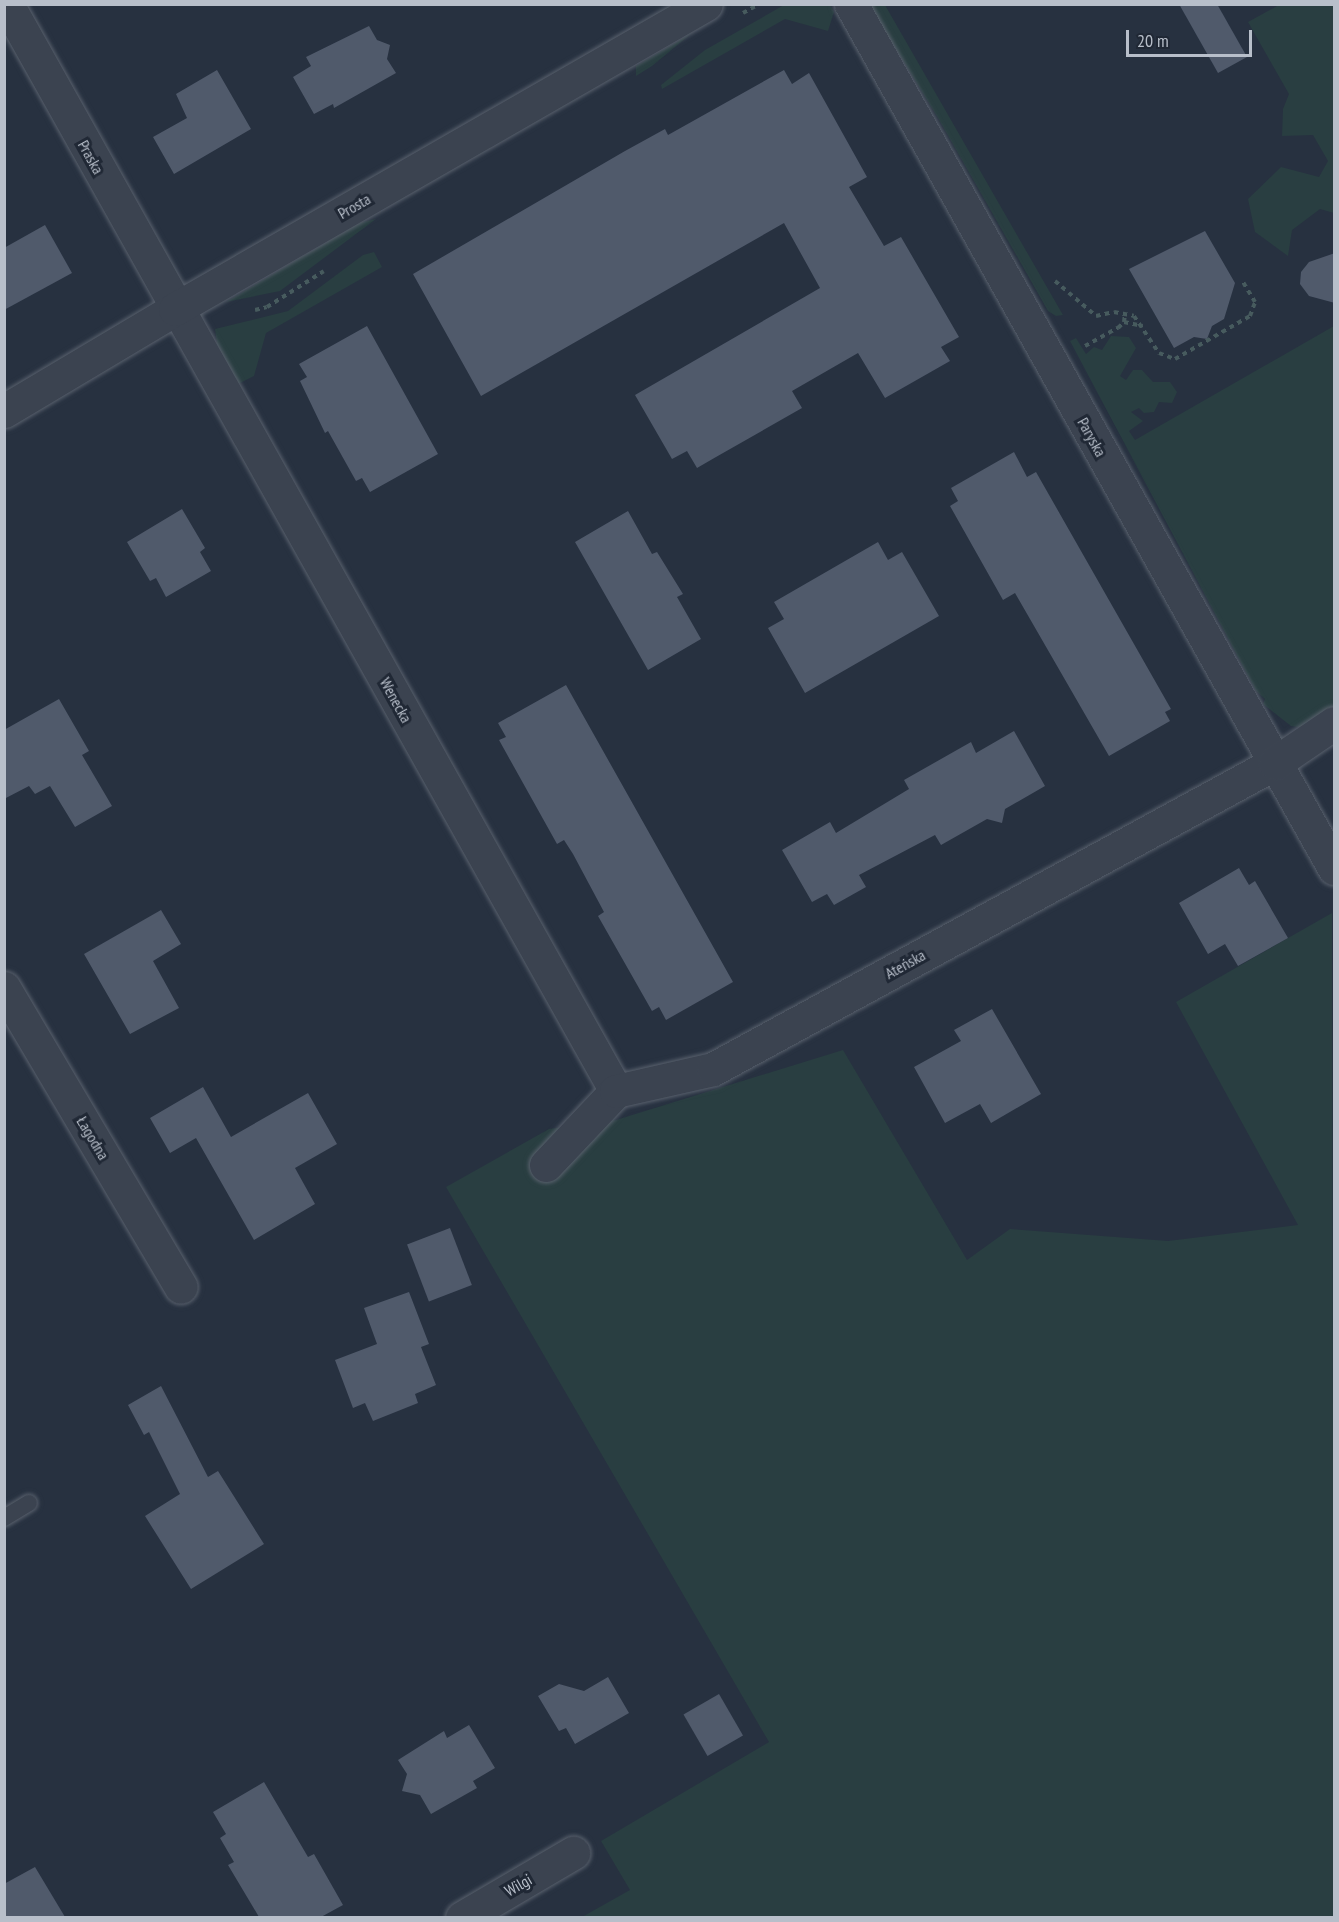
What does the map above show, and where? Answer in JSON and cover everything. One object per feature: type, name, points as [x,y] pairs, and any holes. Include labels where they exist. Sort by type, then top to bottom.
[{"type":"street","name":"Praska","points":[[7,4],[175,309]]},
{"type":"street","name":"Prosta","points":[[4,411],[175,309],[706,4]]},
{"type":"street","name":"Paryska","points":[[851,4],[1335,868]]},
{"type":"street","name":"Wenecka","points":[[175,309],[616,1091]]},
{"type":"street","name":"Ateńska","points":[[616,1091],[713,1069],[1275,763],[1335,723]]},
{"type":"street","name":"Łagodna","points":[[4,988],[181,1287]]},
{"type":"street","points":[[546,1166],[616,1091]]},
{"type":"street","name":"Wilgi","points":[[462,1917],[573,1853]]},
{"type":"lane","points":[[4,1518],[29,1503]]},
{"type":"path","points":[[1055,281],[1095,316],[1114,312],[1134,316],[1166,358],[1186,355],[1250,316],[1255,302],[1243,282]]},
{"type":"path","points":[[1124,322],[1125,314]]},
{"type":"path","points":[[1084,346],[1124,322],[1143,326]]},
{"type":"green space","points":[[784,5],[830,5],[834,12],[828,31],[785,19],[662,89],[661,85],[705,50]]},
{"type":"green space","points":[[869,5],[885,5],[1063,315],[1056,316],[1048,311],[938,118]]},
{"type":"green space","points":[[1279,5],[1334,5],[1334,213],[1320,209],[1292,230],[1288,256],[1255,232],[1248,199],[1281,167],[1319,177],[1328,161],[1313,135],[1282,136],[1283,109],[1289,94],[1248,22]]},
{"type":"green space","points":[[692,33],[652,66],[636,76],[636,66]]},
{"type":"green space","points":[[376,219],[280,291],[226,302],[359,223]]},
{"type":"green space","points":[[374,252],[382,267],[266,333],[254,376],[238,384],[217,344],[215,329],[288,311],[363,255]]},
{"type":"green space","points":[[1334,326],[1334,723],[1322,730],[1291,726],[1263,704],[1265,699],[1256,691],[1070,341],[1076,338],[1086,354],[1094,347],[1102,350],[1111,336],[1129,337],[1136,348],[1120,376],[1126,380],[1133,370],[1142,370],[1153,382],[1170,382],[1177,392],[1172,403],[1159,402],[1154,412],[1144,413],[1139,408],[1131,412],[1143,421],[1129,431],[1135,440]]},
{"type":"green space","points":[[1332,913],[1334,1917],[582,1917],[630,1890],[601,1841],[769,1742],[446,1187],[549,1129],[616,1120],[843,1050],[967,1260],[1010,1229],[1168,1241],[1298,1225],[1176,1002]]},
{"type":"building","points":[[1179,4],[1217,4],[1247,57],[1218,73]]},
{"type":"building","points":[[369,26],[377,40],[390,45],[387,59],[396,73],[334,108],[333,104],[314,114],[293,77],[311,66],[306,57]]},
{"type":"building","points":[[217,70],[251,129],[174,174],[153,137],[187,118],[176,94]]},
{"type":"building","points":[[784,70],[792,84],[809,73],[867,177],[849,187],[884,246],[901,237],[959,337],[941,347],[950,361],[885,398],[858,353],[792,391],[802,408],[697,468],[687,451],[672,459],[635,395],[820,288],[784,223],[481,396],[413,274],[665,129],[668,135]]},
{"type":"building","points":[[45,225],[72,273],[4,310],[4,248]]},
{"type":"building","points":[[1205,231],[1235,283],[1224,319],[1212,326],[1207,339],[1194,337],[1174,348],[1129,269]]},
{"type":"building","points":[[1335,253],[1335,303],[1309,296],[1300,284],[1301,272],[1309,262]]},
{"type":"building","points":[[367,326],[438,454],[370,492],[362,478],[356,481],[328,431],[325,433],[300,381],[307,377],[299,364]]},
{"type":"building","points":[[1014,452],[1027,477],[1036,472],[1171,709],[1165,712],[1170,721],[1109,756],[1015,593],[1003,600],[950,506],[958,501],[951,488]]},
{"type":"building","points":[[182,509],[205,548],[200,552],[211,571],[166,597],[156,578],[150,581],[127,542]]},
{"type":"building","points":[[628,511],[652,554],[657,552],[683,594],[677,597],[701,639],[648,670],[575,542]]},
{"type":"building","points":[[878,542],[888,560],[902,552],[939,616],[805,693],[768,628],[784,619],[774,602]]},
{"type":"building","points":[[566,685],[733,982],[666,1020],[659,1007],[652,1011],[598,916],[604,912],[573,854],[564,840],[557,844],[499,740],[506,737],[498,723]]},
{"type":"building","points":[[59,699],[89,751],[82,755],[112,806],[75,827],[50,786],[35,794],[29,786],[4,799],[4,730]]},
{"type":"building","points":[[1014,731],[1045,786],[1005,809],[1002,823],[987,819],[941,845],[935,835],[859,875],[866,887],[834,905],[827,894],[812,902],[782,850],[830,822],[836,833],[909,789],[904,780],[971,742],[976,753]]},
{"type":"building","points":[[1239,868],[1249,885],[1255,881],[1288,938],[1238,966],[1225,944],[1208,954],[1179,903]]},
{"type":"building","points":[[161,910],[181,944],[153,961],[179,1008],[130,1034],[84,954]]},
{"type":"building","points":[[992,1009],[1041,1094],[991,1123],[980,1104],[945,1123],[914,1067],[961,1041],[954,1030]]},
{"type":"building","points":[[203,1087],[231,1137],[308,1093],[337,1144],[295,1168],[315,1204],[254,1240],[196,1138],[170,1153],[150,1118]]},
{"type":"building","points":[[450,1228],[472,1285],[429,1301],[407,1244]]},
{"type":"building","points":[[409,1292],[429,1344],[421,1347],[436,1385],[415,1394],[418,1403],[373,1421],[365,1403],[353,1408],[335,1360],[377,1344],[364,1308]]},
{"type":"building","points":[[161,1386],[208,1477],[218,1471],[264,1544],[191,1589],[145,1516],[180,1494],[149,1432],[144,1435],[128,1405]]},
{"type":"building","points":[[608,1677],[629,1713],[575,1744],[566,1728],[559,1731],[538,1696],[559,1684],[584,1691]]},
{"type":"building","points":[[719,1694],[743,1736],[707,1756],[683,1714]]},
{"type":"building","points":[[469,1725],[495,1768],[473,1781],[477,1788],[431,1814],[420,1795],[402,1791],[407,1774],[398,1760],[444,1731],[447,1738]]},
{"type":"building","points":[[264,1782],[308,1857],[314,1854],[343,1905],[321,1917],[259,1917],[228,1865],[234,1862],[220,1838],[226,1834],[213,1812]]},
{"type":"building","points":[[35,1867],[65,1917],[4,1917],[4,1884]]}]
